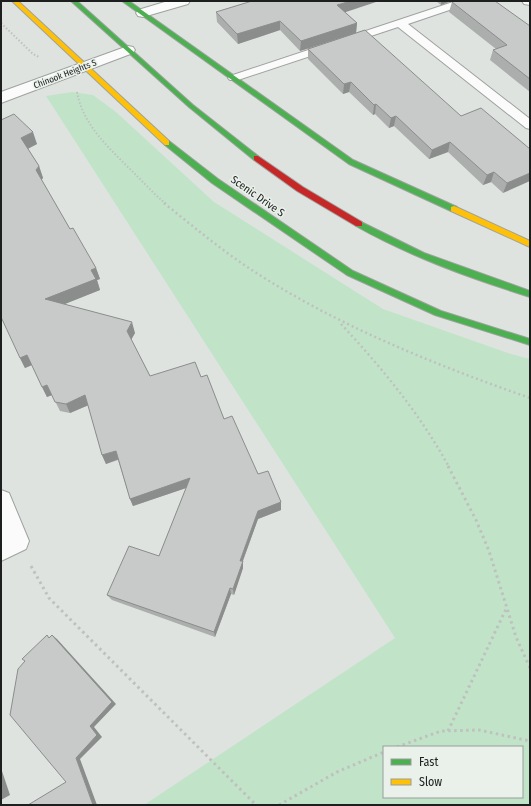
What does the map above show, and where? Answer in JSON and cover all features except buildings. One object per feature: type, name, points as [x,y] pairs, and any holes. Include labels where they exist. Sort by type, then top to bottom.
[{"type":"main road","name":"Scenic Drive S","points":[[15,1],[86,66],[162,139],[214,181],[350,273],[438,313],[530,342]]},
{"type":"main road","points":[[74,1],[128,50],[248,153],[300,189],[372,232],[436,262],[530,294]]},
{"type":"main road","points":[[125,1],[351,162],[530,244]]},
{"type":"street","points":[[143,13],[183,1]]},
{"type":"street","name":"Chinook Heights S","points":[[1,98],[128,50]]},
{"type":"street","points":[[1,501],[9,545]]},
{"type":"lane","points":[[234,78],[466,1]]},
{"type":"lane","points":[[400,23],[530,125]]},
{"type":"path","points":[[1,23],[33,54],[41,58],[76,88],[77,101],[83,114],[101,138],[140,181],[169,208],[236,261],[274,285],[339,321],[425,359],[530,398]]},
{"type":"path","points":[[339,321],[377,361],[455,475],[490,552],[513,628],[530,668]]},
{"type":"path","points":[[9,545],[48,598],[256,805]]},
{"type":"path","points":[[448,731],[507,606]]},
{"type":"path","points":[[400,746],[441,731],[479,730],[530,741]]},
{"type":"path","points":[[279,805],[336,772],[383,752]]},
{"type":"green space","points":[[72,92],[93,95],[116,112],[214,202],[383,309],[511,354],[530,359],[530,805],[144,805],[395,638],[46,96]]},
{"type":"traffic: fast","points":[[74,1],[191,106],[256,158]]},
{"type":"traffic: fast","points":[[125,1],[351,162],[454,209]]},
{"type":"traffic: fast","points":[[167,143],[215,181],[350,273],[438,313],[530,342]]},
{"type":"traffic: fast","points":[[359,224],[400,246],[421,255],[464,272],[530,294]]},
{"type":"traffic: slow","points":[[15,1],[167,143]]},
{"type":"traffic: slow","points":[[454,209],[530,244]]},
{"type":"traffic: jam","points":[[256,158],[300,189],[359,224]]}]
